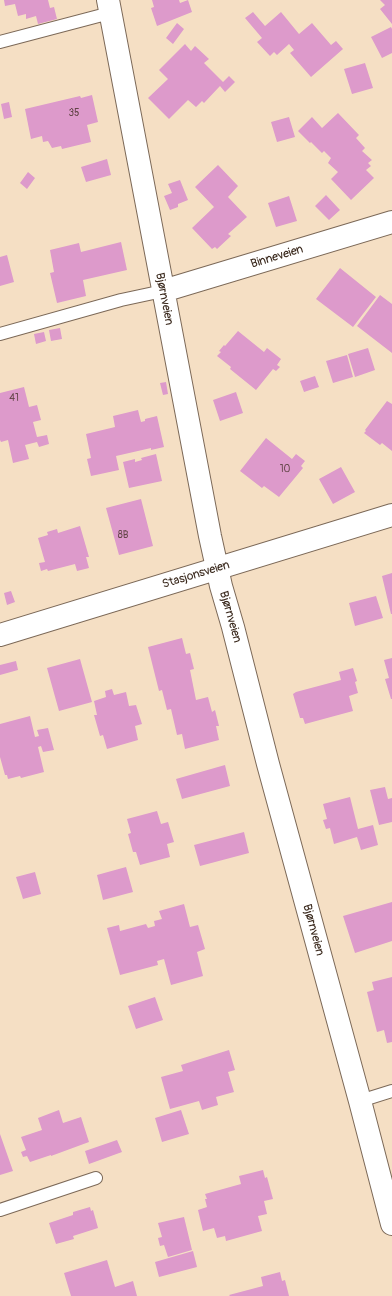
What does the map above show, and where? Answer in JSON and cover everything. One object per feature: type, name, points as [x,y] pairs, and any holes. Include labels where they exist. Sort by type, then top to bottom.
[{"type":"street","name":"Bjørnveien","points":[[109,7],[217,568],[249,686],[270,772],[392,1224]]},
{"type":"street","name":"Binneveien","points":[[163,291],[392,222]]},
{"type":"street","name":"Stasjonsveien","points":[[0,635],[392,515]]},
{"type":"lane","points":[[0,42],[109,7]]},
{"type":"lane","points":[[0,334],[121,300],[163,291]]},
{"type":"lane","points":[[360,1101],[392,1091]]},
{"type":"lane","points":[[0,1210],[96,1178]]},
{"type":"building","points":[[4,0],[48,0],[50,8],[54,7],[57,19],[38,24],[36,16],[26,19],[26,14],[18,16],[15,4],[5,6]]},
{"type":"building","points":[[152,0],[179,0],[180,3],[188,0],[192,12],[157,26],[151,8],[154,7]]},
{"type":"building","points":[[380,0],[392,0],[392,24],[380,9],[385,5]]},
{"type":"building","points":[[253,12],[265,26],[281,12],[299,34],[312,23],[331,45],[336,41],[343,49],[311,77],[290,53],[294,50],[289,44],[277,55],[274,52],[270,56],[257,42],[262,38],[245,18]]},
{"type":"building","points":[[177,23],[184,29],[173,44],[166,38]]},
{"type":"building","points":[[391,27],[392,53],[382,58],[371,37]]},
{"type":"building","points":[[185,44],[191,51],[195,46],[209,59],[204,63],[223,82],[229,76],[235,82],[225,92],[220,86],[204,103],[202,101],[196,107],[188,100],[169,119],[148,98],[168,79],[159,70]]},
{"type":"building","points":[[365,63],[373,88],[352,94],[344,69]]},
{"type":"building","points":[[92,95],[98,122],[87,125],[91,142],[62,149],[61,146],[52,148],[48,141],[43,142],[42,136],[31,139],[25,109],[80,96],[81,98]]},
{"type":"building","points":[[9,102],[12,117],[4,119],[1,104]]},
{"type":"building","points":[[338,113],[359,135],[356,138],[365,148],[362,151],[372,160],[368,163],[371,166],[366,170],[374,178],[351,200],[331,179],[338,172],[328,163],[331,158],[324,151],[322,153],[298,131],[312,117],[322,128]]},
{"type":"building","points":[[289,117],[295,137],[277,142],[271,122]]},
{"type":"building","points":[[107,159],[111,175],[86,182],[81,167]]},
{"type":"building","points":[[218,165],[238,186],[228,197],[247,217],[228,234],[231,236],[217,249],[215,247],[212,249],[192,228],[214,207],[195,187]]},
{"type":"building","points":[[28,172],[35,178],[27,189],[20,183]]},
{"type":"building","points":[[180,180],[188,200],[178,204],[178,207],[170,210],[164,196],[172,193],[168,184]]},
{"type":"building","points":[[326,195],[340,210],[329,220],[315,206]]},
{"type":"building","points":[[289,196],[297,221],[276,227],[268,203]]},
{"type":"building","points":[[121,242],[127,270],[83,280],[86,296],[57,303],[50,273],[54,272],[50,250],[79,243],[81,252]]},
{"type":"building","points":[[7,255],[14,282],[0,286],[0,257]]},
{"type":"building","points":[[340,268],[376,297],[353,327],[316,299]]},
{"type":"building","points":[[380,295],[392,304],[392,353],[357,326]]},
{"type":"building","points":[[60,328],[62,339],[51,341],[49,330]]},
{"type":"building","points":[[238,331],[264,352],[267,348],[281,359],[277,365],[280,367],[276,371],[273,369],[256,390],[230,369],[231,367],[217,356],[221,352],[219,351],[224,345],[225,346]]},
{"type":"building","points":[[44,332],[46,341],[36,344],[34,334]]},
{"type":"building","points":[[368,348],[375,370],[355,377],[348,354]]},
{"type":"building","points":[[347,355],[353,377],[333,383],[326,361]]},
{"type":"building","points":[[315,376],[319,387],[304,392],[300,381]]},
{"type":"building","points":[[166,382],[168,394],[163,395],[160,383]]},
{"type":"building","points":[[24,387],[29,407],[37,405],[41,420],[33,422],[37,437],[47,435],[49,444],[39,447],[37,442],[25,445],[29,459],[13,463],[8,440],[1,442],[0,440],[0,393]]},
{"type":"building","points":[[236,392],[243,413],[220,421],[213,400]]},
{"type":"building","points":[[387,401],[392,404],[392,451],[382,443],[380,445],[364,433]]},
{"type":"building","points":[[138,410],[141,422],[145,421],[145,419],[157,416],[164,447],[151,450],[151,448],[116,456],[119,470],[91,476],[87,459],[91,458],[86,434],[115,427],[113,416]]},
{"type":"building","points":[[266,438],[292,459],[296,454],[305,461],[301,466],[303,468],[279,497],[264,486],[262,488],[240,471]]},
{"type":"building","points":[[156,454],[162,481],[129,488],[123,462],[135,459],[135,462],[142,460],[141,458]]},
{"type":"building","points":[[341,467],[355,492],[333,504],[319,479]]},
{"type":"building","points":[[141,499],[153,546],[119,555],[106,508]]},
{"type":"building","points":[[80,526],[89,557],[86,557],[89,568],[77,571],[75,564],[48,571],[47,569],[41,571],[39,563],[45,562],[38,538],[48,535],[47,532],[57,529],[58,533]]},
{"type":"building","points":[[392,573],[392,614],[391,614],[382,576]]},
{"type":"building","points":[[11,591],[15,602],[7,605],[4,593]]},
{"type":"building","points":[[376,596],[383,618],[355,626],[349,603]]},
{"type":"building","points":[[182,638],[186,654],[190,653],[194,669],[190,670],[196,700],[208,697],[212,712],[215,710],[219,726],[216,726],[219,740],[185,749],[182,734],[177,735],[171,709],[167,710],[162,690],[159,691],[148,647]]},
{"type":"building","points":[[392,658],[391,699],[385,679],[389,678],[384,660]]},
{"type":"building","points":[[80,659],[92,702],[59,711],[47,668]]},
{"type":"building","points":[[16,661],[18,670],[0,675],[0,665]]},
{"type":"building","points":[[353,668],[357,681],[355,682],[358,693],[349,696],[353,711],[305,724],[303,718],[300,718],[293,694],[341,680],[339,672]]},
{"type":"building","points":[[112,689],[114,695],[126,692],[129,706],[136,705],[142,724],[135,726],[138,740],[107,749],[103,735],[100,736],[94,715],[97,715],[94,701],[106,697],[105,691]]},
{"type":"building","points":[[30,716],[35,737],[39,736],[37,730],[48,728],[54,750],[43,752],[41,746],[38,747],[44,772],[21,778],[20,776],[8,779],[7,775],[5,775],[0,757],[0,724]]},
{"type":"building","points":[[225,765],[230,786],[182,799],[176,779]]},
{"type":"building","points":[[385,787],[388,799],[392,798],[392,822],[379,825],[370,790]]},
{"type":"building","points":[[350,797],[358,829],[373,825],[378,845],[361,850],[357,837],[334,844],[330,828],[326,829],[323,820],[327,819],[323,804]]},
{"type":"building","points":[[157,811],[161,824],[168,822],[174,842],[167,844],[170,857],[140,865],[136,852],[133,852],[128,834],[131,833],[127,819]]},
{"type":"building","points":[[244,832],[249,853],[200,866],[194,845]]},
{"type":"building","points":[[126,867],[133,892],[103,900],[97,875]]},
{"type":"building","points":[[35,872],[41,894],[23,899],[16,877]]},
{"type":"building","points":[[392,902],[392,941],[355,953],[343,916]]},
{"type":"building","points":[[184,904],[190,927],[198,925],[205,949],[197,952],[203,976],[171,985],[164,959],[157,961],[158,965],[120,975],[107,928],[119,925],[120,931],[146,924],[148,928],[155,926],[154,921],[162,919],[159,911]]},
{"type":"building","points":[[392,977],[392,1042],[387,1043],[384,1030],[377,1032],[367,992],[374,990],[372,982]]},
{"type":"building","points":[[155,997],[163,1020],[136,1029],[128,1006]]},
{"type":"building","points":[[229,1050],[235,1070],[228,1072],[234,1092],[216,1097],[218,1105],[202,1110],[199,1101],[170,1109],[161,1077],[183,1071],[181,1065]]},
{"type":"building","points":[[59,1110],[63,1123],[81,1117],[89,1142],[30,1162],[27,1156],[23,1157],[21,1152],[26,1150],[21,1137],[42,1130],[38,1118]]},
{"type":"building","points":[[181,1110],[189,1134],[162,1142],[155,1118]]},
{"type":"building","points":[[0,1134],[13,1171],[0,1175]]},
{"type":"building","points":[[117,1140],[122,1152],[89,1164],[85,1151]]},
{"type":"building","points":[[263,1170],[265,1178],[267,1177],[273,1199],[264,1201],[267,1214],[258,1216],[262,1231],[226,1241],[225,1236],[217,1238],[214,1228],[203,1231],[198,1210],[207,1207],[205,1199],[207,1199],[205,1194],[241,1184],[239,1176]]},
{"type":"building","points":[[90,1207],[91,1211],[93,1210],[98,1228],[73,1236],[74,1239],[56,1244],[49,1223],[73,1215],[73,1212]]},
{"type":"building","points":[[184,1217],[192,1250],[168,1257],[164,1245],[160,1246],[158,1238],[162,1237],[158,1223]]},
{"type":"building","points":[[193,1251],[197,1267],[159,1277],[155,1262]]},
{"type":"building","points":[[107,1260],[115,1287],[133,1281],[137,1296],[71,1296],[64,1273]]},
{"type":"building","points":[[280,1272],[282,1281],[285,1280],[289,1296],[229,1295],[263,1286],[261,1277]]}]
